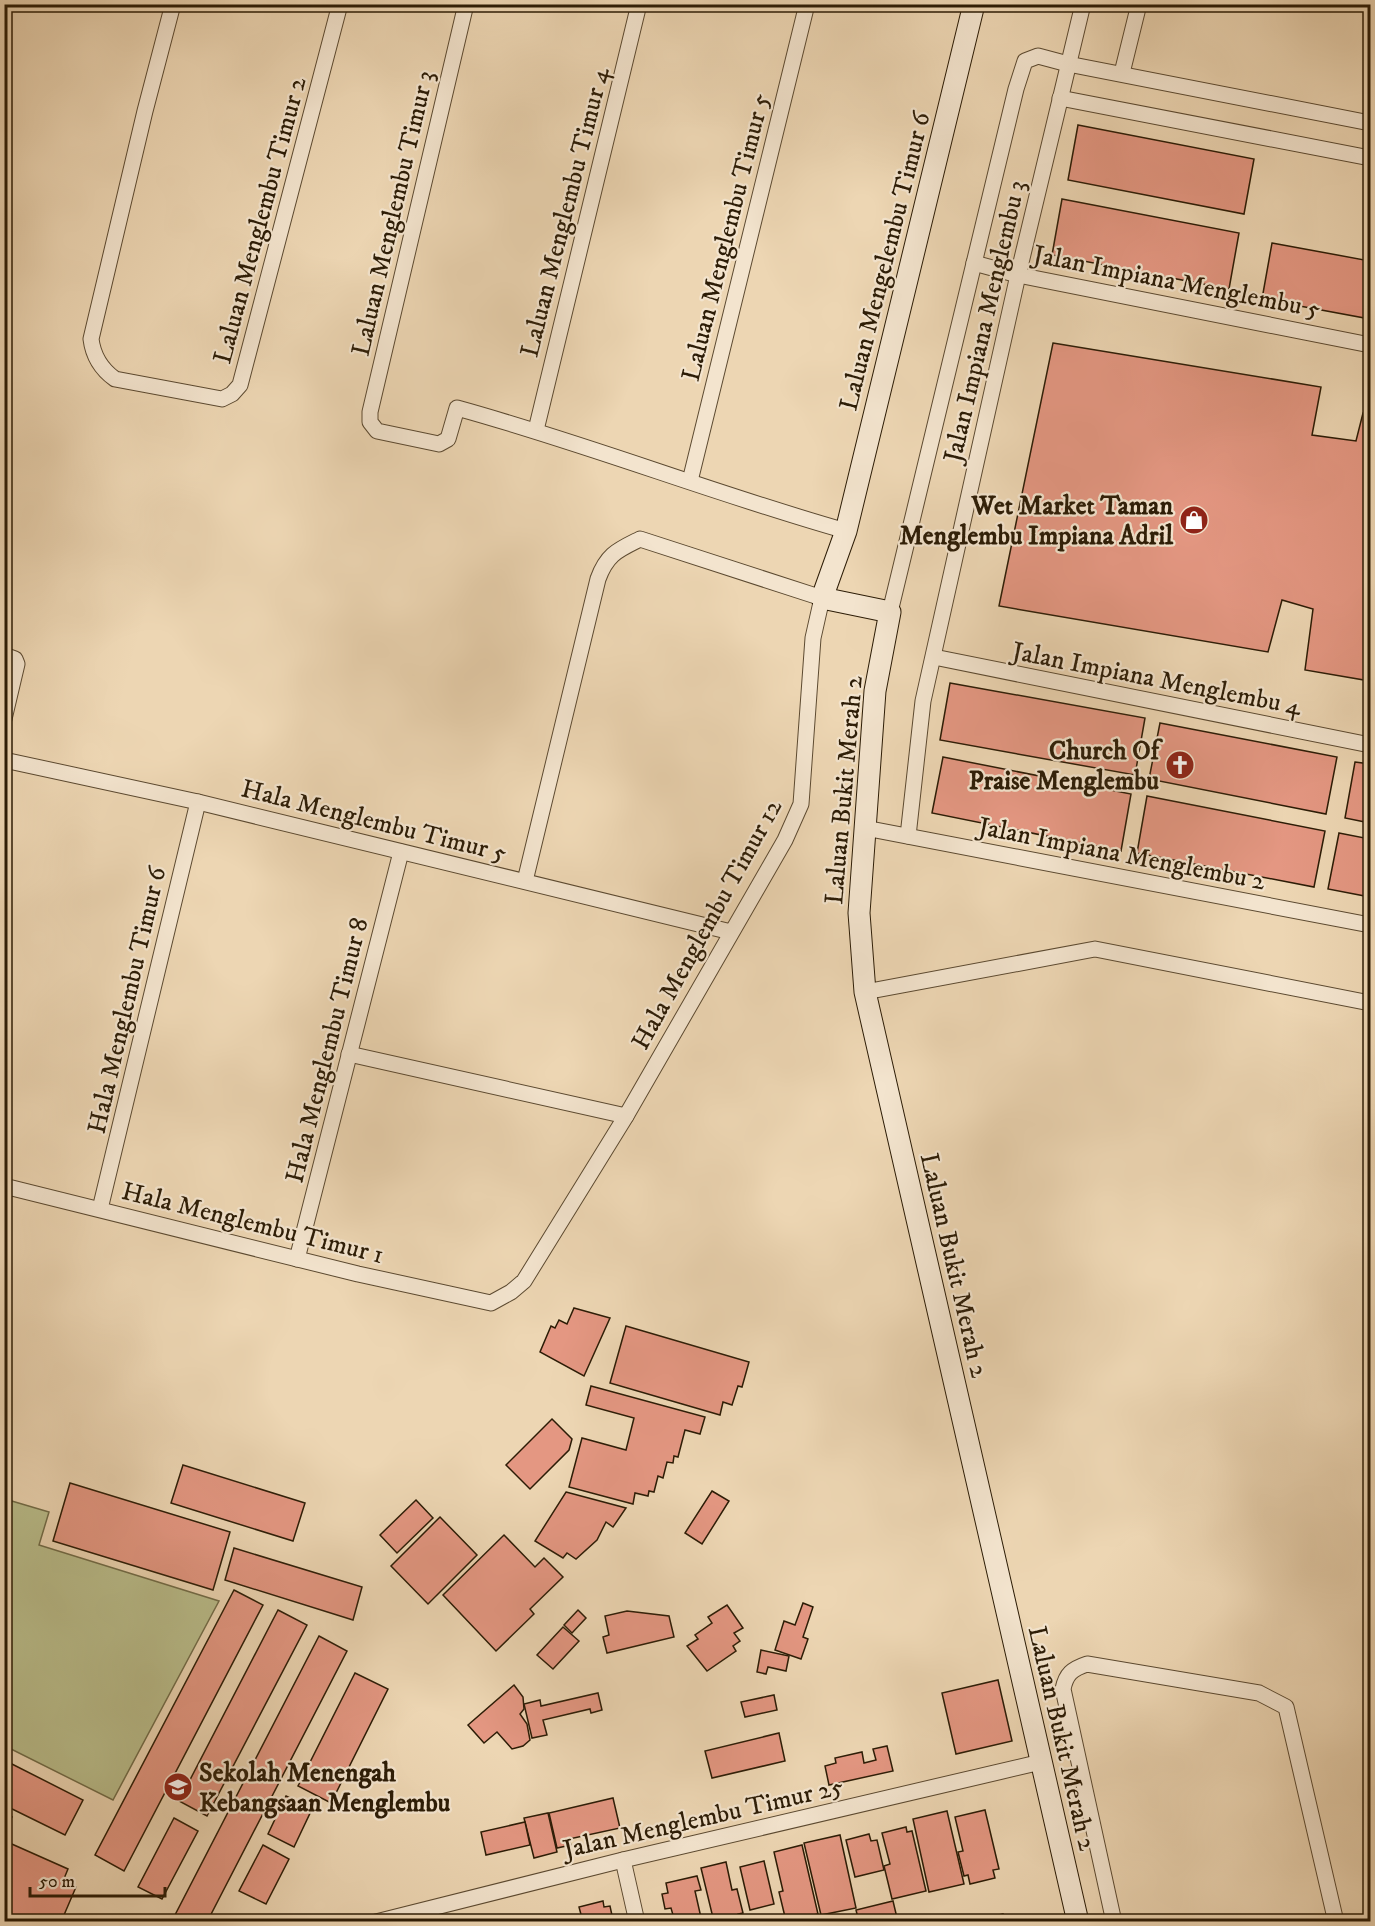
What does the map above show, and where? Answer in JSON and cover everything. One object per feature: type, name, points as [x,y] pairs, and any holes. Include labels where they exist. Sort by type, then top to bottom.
[{"type":"street","name":"Laluan Menglembu Timur 2","points":[[172,4],[91,339],[92,347],[106,373],[115,379],[222,399],[232,394],[240,385],[340,4]]},
{"type":"street","name":"Laluan Menglembu Timur 3","points":[[466,4],[370,412],[370,422],[377,431],[439,444],[448,439],[457,408],[536,430]]},
{"type":"street","name":"Laluan Menglembu Timur 4","points":[[536,430],[639,4]]},
{"type":"street","name":"Laluan Menglembu Timur 5","points":[[690,481],[807,4]]},
{"type":"street","name":"Laluan Mengelembu Timur 6","points":[[822,598],[846,531],[974,4]]},
{"type":"street","name":"Jalan Impiana Menglembu 3","points":[[908,836],[923,701],[1018,274],[1083,4]]},
{"type":"street","points":[[1122,73],[1139,4]]},
{"type":"street","points":[[525,881],[598,579],[603,564],[617,550],[640,539],[822,598],[890,612],[1016,89],[1025,61],[1038,56],[1068,64],[1371,123]]},
{"type":"street","points":[[1059,98],[1371,158]]},
{"type":"street","name":"Jalan Impiana Menglembu 5","points":[[974,263],[1018,274],[1371,345]]},
{"type":"street","points":[[536,430],[765,508],[846,531]]},
{"type":"street","name":"Hala Menglembu Timur 12","points":[[491,1303],[511,1292],[524,1281],[626,1116],[785,840],[801,804],[813,638],[822,598]]},
{"type":"street","name":"Laluan Bukit Merah 2","points":[[890,612],[875,691],[859,913],[865,992],[1078,1922]]},
{"type":"street","points":[[4,655],[15,659],[17,664],[4,719]]},
{"type":"street","name":"Jalan Impiana Menglembu 4","points":[[934,657],[1371,745]]},
{"type":"street","name":"Hala Menglembu Timur 5","points":[[4,760],[198,802],[731,932]]},
{"type":"street","name":"Hala Menglembu Timur 6","points":[[100,1209],[198,802]]},
{"type":"street","name":"Jalan Impiana Menglembu 2","points":[[865,828],[1371,925]]},
{"type":"street","name":"Hala Menglembu Timur 8","points":[[297,1259],[401,852]]},
{"type":"street","points":[[865,992],[1095,949],[1371,1003]]},
{"type":"street","points":[[349,1054],[626,1116]]},
{"type":"street","name":"Hala Menglembu Timur 1","points":[[4,1186],[297,1259],[491,1303]]},
{"type":"street","name":"Laluan Bukit Merah 2","points":[[1114,1922],[1063,1696],[1065,1679],[1072,1668],[1087,1664],[1259,1693],[1286,1707],[1336,1922]]},
{"type":"street","name":"Jalan Menglembu Timur 25","points":[[376,1922],[623,1860],[1041,1762]]},
{"type":"street","points":[[623,1860],[637,1922]]},
{"type":"green space","points":[[5,1499],[49,1512],[39,1545],[219,1601],[113,1800],[5,1746]]},
{"type":"building","points":[[1078,125],[1254,159],[1244,214],[1068,180]]},
{"type":"building","points":[[1062,199],[1239,233],[1229,289],[1052,255]]},
{"type":"building","points":[[1272,243],[1370,261],[1370,319],[1262,299]]},
{"type":"building","name":"Wet Market Taman Menglembu Impiana Adril","points":[[1053,343],[1321,387],[1312,435],[1356,441],[1363,413],[1370,414],[1370,681],[1305,670],[1313,609],[1282,600],[1268,652],[999,606]]},
{"type":"building","points":[[950,683],[1145,718],[1135,775],[940,740]]},
{"type":"building","points":[[1160,723],[1337,757],[1326,814],[1149,779]]},
{"type":"building","points":[[943,757],[1131,794],[1121,851],[932,813]]},
{"type":"building","points":[[1355,762],[1370,764],[1370,823],[1345,818]]},
{"type":"building","points":[[1147,796],[1325,831],[1314,887],[1137,853]]},
{"type":"building","points":[[1339,833],[1370,839],[1370,897],[1328,889]]},
{"type":"building","points":[[574,1308],[610,1318],[584,1376],[540,1352],[551,1326],[555,1328],[559,1320],[567,1324]]},
{"type":"building","points":[[626,1326],[749,1362],[742,1387],[738,1386],[732,1405],[723,1402],[720,1415],[610,1383]]},
{"type":"building","points":[[591,1386],[705,1417],[700,1434],[685,1430],[678,1457],[674,1456],[673,1463],[667,1462],[663,1478],[658,1476],[654,1492],[649,1491],[648,1496],[635,1493],[633,1504],[569,1487],[582,1438],[626,1450],[634,1418],[586,1405]]},
{"type":"building","points":[[552,1419],[572,1439],[569,1450],[530,1489],[506,1465]]},
{"type":"building","points":[[183,1465],[305,1503],[293,1541],[171,1503]]},
{"type":"building","points":[[70,1483],[230,1532],[213,1590],[53,1541]]},
{"type":"building","points":[[712,1491],[729,1501],[702,1544],[685,1533]]},
{"type":"building","points":[[566,1492],[626,1508],[613,1527],[606,1522],[597,1540],[576,1559],[567,1553],[563,1558],[535,1541]]},
{"type":"building","points":[[416,1500],[433,1518],[397,1553],[380,1535]]},
{"type":"building","points":[[440,1517],[477,1555],[428,1604],[391,1566]]},
{"type":"building","points":[[504,1535],[535,1567],[544,1558],[563,1577],[530,1609],[534,1614],[496,1651],[443,1595]]},
{"type":"building","points":[[234,1548],[362,1587],[353,1620],[225,1580]]},
{"type":"building","points":[[234,1590],[263,1605],[124,1871],[95,1855]]},
{"type":"building","points":[[803,1603],[813,1607],[803,1637],[808,1639],[801,1659],[775,1650],[784,1621],[795,1625]]},
{"type":"building","points":[[727,1605],[743,1628],[734,1633],[740,1641],[733,1646],[736,1651],[707,1671],[687,1646],[698,1639],[695,1635],[712,1623],[708,1617]]},
{"type":"building","points":[[278,1610],[307,1625],[207,1816],[179,1801]]},
{"type":"building","points":[[578,1610],[586,1618],[572,1633],[564,1625]]},
{"type":"building","points":[[627,1611],[669,1616],[674,1637],[607,1653],[603,1637],[609,1635],[605,1616]]},
{"type":"building","points":[[563,1627],[579,1641],[553,1669],[537,1655]]},
{"type":"building","points":[[319,1636],[347,1651],[207,1922],[187,1922],[175,1915]]},
{"type":"building","points":[[761,1650],[789,1656],[786,1671],[768,1667],[766,1674],[757,1672]]},
{"type":"building","points":[[355,1673],[388,1689],[331,1803],[298,1786]]},
{"type":"building","points":[[998,1680],[1012,1741],[956,1754],[942,1693]]},
{"type":"building","points":[[514,1685],[523,1697],[524,1709],[520,1714],[527,1724],[530,1740],[523,1746],[512,1749],[497,1732],[484,1743],[468,1725]]},
{"type":"building","points":[[598,1693],[602,1710],[591,1713],[590,1709],[543,1720],[547,1735],[532,1738],[524,1704],[540,1700],[541,1706]]},
{"type":"building","points":[[774,1695],[777,1710],[745,1717],[741,1702]]},
{"type":"building","points":[[779,1733],[785,1761],[712,1778],[705,1751]]},
{"type":"building","points":[[887,1746],[893,1771],[829,1785],[825,1766],[836,1763],[835,1758],[862,1752],[864,1763],[876,1760],[873,1749]]},
{"type":"building","points":[[4,1760],[83,1800],[65,1835],[4,1805]]},
{"type":"building","points":[[286,1796],[312,1809],[294,1847],[268,1834]]},
{"type":"building","points":[[613,1798],[620,1828],[569,1839],[571,1845],[557,1848],[549,1813]]},
{"type":"building","points":[[985,1810],[999,1869],[993,1870],[995,1878],[970,1884],[968,1875],[964,1876],[958,1852],[963,1851],[955,1817]]},
{"type":"building","points":[[947,1811],[964,1884],[929,1892],[913,1819]]},
{"type":"building","points":[[548,1813],[557,1852],[534,1858],[524,1818]]},
{"type":"building","points":[[4,1814],[12,1817],[4,1833]]},
{"type":"building","points":[[174,1818],[198,1831],[162,1899],[138,1887]]},
{"type":"building","points":[[525,1822],[530,1845],[486,1855],[481,1832]]},
{"type":"building","points":[[906,1827],[907,1832],[912,1831],[926,1891],[892,1899],[884,1866],[890,1864],[882,1833]]},
{"type":"building","points":[[869,1834],[871,1841],[877,1840],[884,1870],[855,1877],[846,1840]]},
{"type":"building","points":[[840,1835],[856,1908],[821,1915],[804,1843]]},
{"type":"building","points":[[5,1841],[68,1869],[63,1881],[76,1887],[61,1922],[4,1922]]},
{"type":"building","points":[[263,1845],[289,1859],[266,1904],[239,1891]]},
{"type":"building","points":[[802,1845],[818,1914],[786,1921],[779,1892],[783,1891],[774,1852]]},
{"type":"building","points":[[764,1861],[774,1904],[750,1910],[740,1867]]},
{"type":"building","points":[[726,1862],[732,1890],[737,1889],[743,1913],[738,1914],[740,1922],[714,1922],[701,1868]]},
{"type":"building","points":[[697,1876],[701,1890],[695,1891],[702,1922],[675,1922],[671,1908],[665,1909],[662,1894],[668,1893],[666,1883]]},
{"type":"building","points":[[603,1901],[604,1907],[610,1906],[613,1920],[583,1922],[579,1907]]},
{"type":"building","points":[[893,1901],[898,1922],[859,1922],[856,1910]]},
{"type":"building","points":[[1003,1914],[1005,1922],[978,1922],[978,1920]]},
{"type":"place","name":"Wet Market Taman Menglembu Impiana Adril","points":[[1194,520]]},
{"type":"place","name":"Church Of Praise Menglembu","points":[[1180,765]]},
{"type":"place","name":"Sekolah Menengah Kebangsaan Menglembu","points":[[178,1787]]}]
